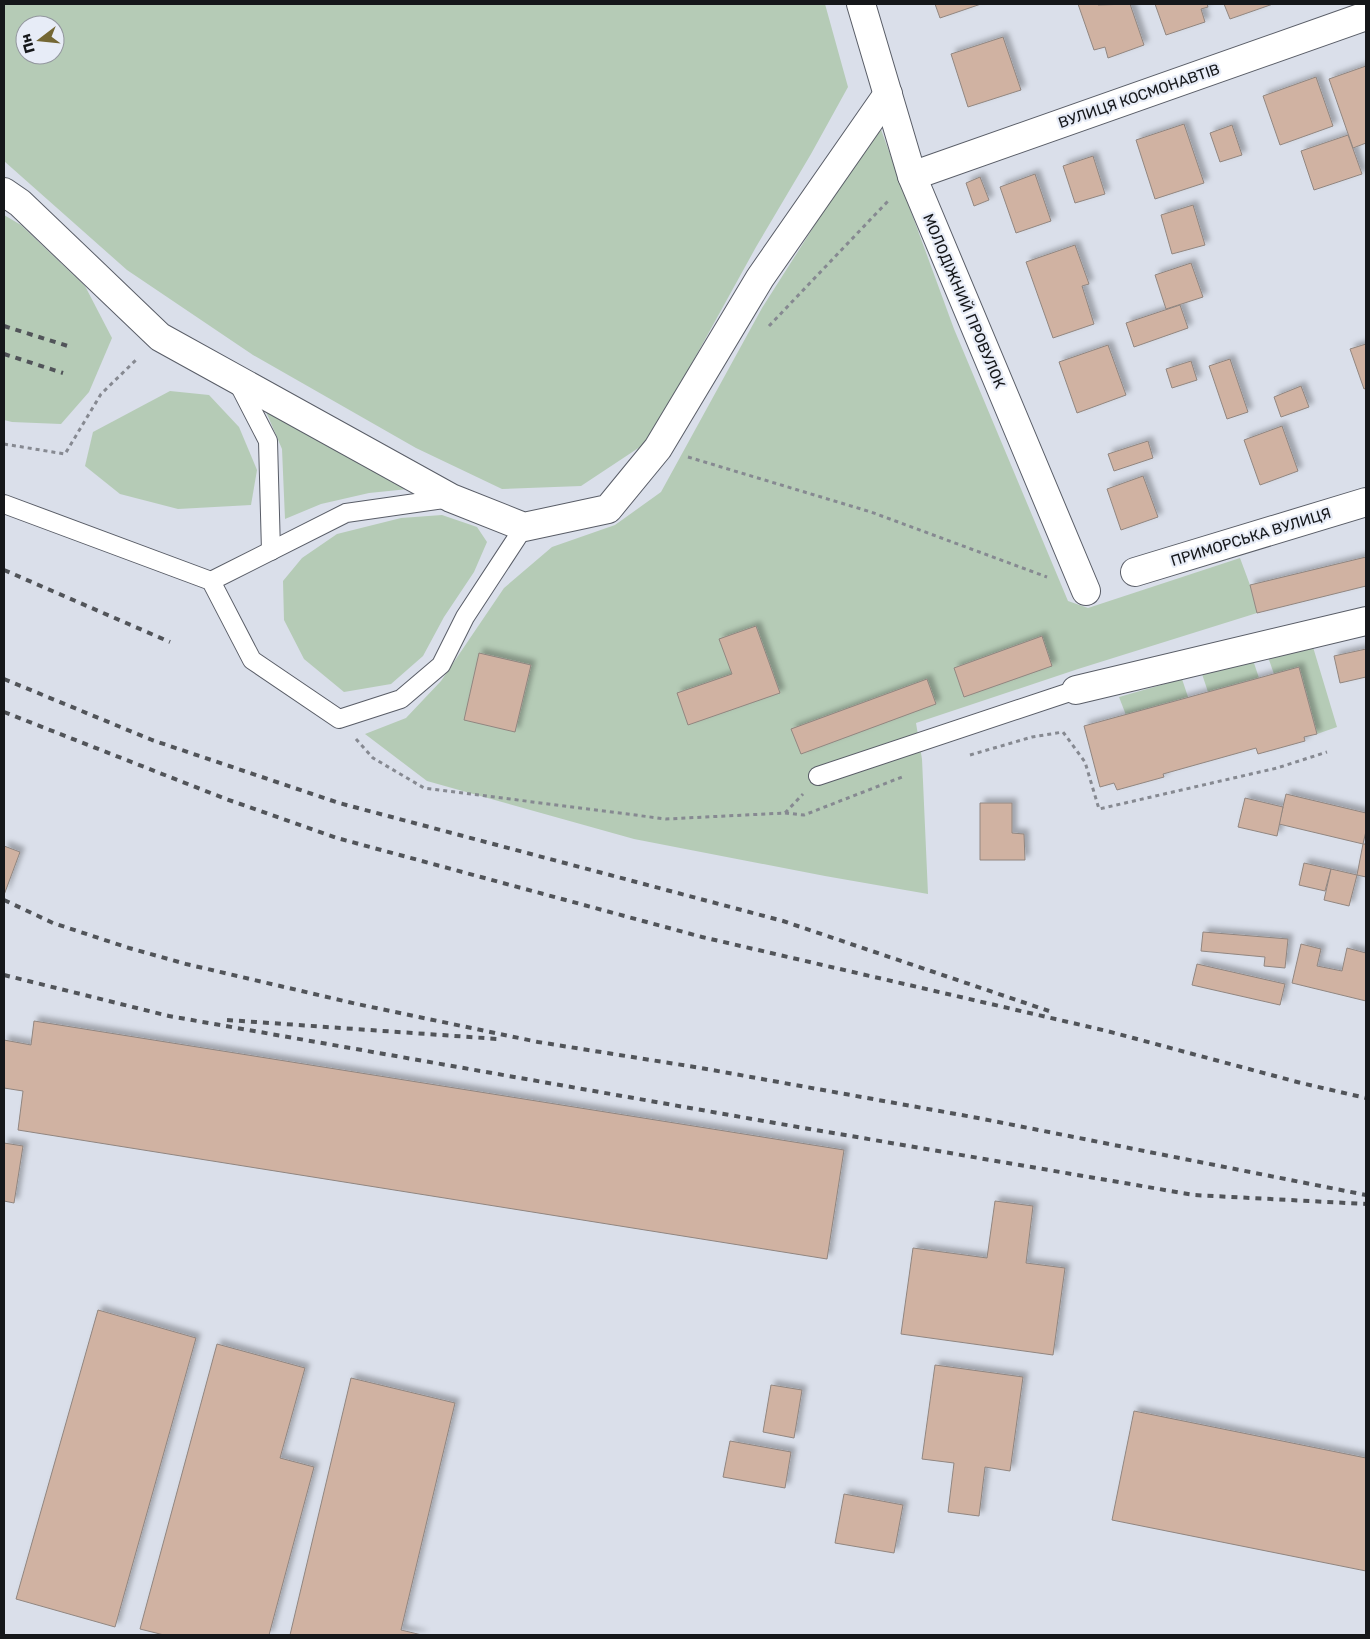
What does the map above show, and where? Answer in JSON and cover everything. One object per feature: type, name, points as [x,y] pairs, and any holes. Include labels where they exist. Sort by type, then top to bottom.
[{"type":"street","name":"МОЛОДІЖНИЙ ПРОВУЛОК","points":[[862,4],[912,176],[1086,591]]},
{"type":"street","name":"ВУЛИЦЯ КОСМОНАВТІВ","points":[[912,176],[1366,16]]},
{"type":"street","points":[[4,192],[20,203],[160,337],[451,498],[524,526],[608,509],[658,448],[760,278],[888,94]]},
{"type":"street","name":"ПРИМОРСЬКА ВУЛИЦЯ","points":[[1135,572],[1366,502]]},
{"type":"street","points":[[1076,690],[1366,621]]},
{"type":"lane","points":[[235,378],[268,441],[271,550]]},
{"type":"lane","points":[[210,581],[346,513],[451,498]]},
{"type":"lane","points":[[4,504],[210,581],[252,660],[339,719],[401,699],[441,665],[465,617],[524,526]]},
{"type":"lane","points":[[818,776],[1076,690]]},
{"type":"path","points":[[763,333],[912,176]]},
{"type":"path","points":[[4,444],[65,454],[101,394],[160,337]]},
{"type":"path","points":[[658,448],[871,512],[1086,591]]},
{"type":"path","points":[[339,719],[373,758],[424,788],[666,819],[785,813],[804,816],[908,776]]},
{"type":"path","points":[[968,755],[1032,737],[1063,732],[1085,762],[1098,809],[1277,768],[1327,752]]},
{"type":"path","points":[[785,813],[818,776]]},
{"type":"green space","points":[[4,4],[825,4],[848,87],[756,247],[649,441],[581,486],[502,489],[416,448],[253,355],[127,270],[4,161]]},
{"type":"green space","points":[[879,124],[954,329],[1068,601],[1088,608],[1240,558],[1250,585],[1257,613],[1078,669],[916,723],[922,759],[928,894],[634,839],[427,781],[365,734],[406,718],[441,681],[504,588],[552,547],[615,525],[661,492],[762,308]]},
{"type":"green space","points":[[4,215],[21,225],[85,286],[112,338],[89,392],[61,424],[4,420]]},
{"type":"green space","points":[[170,391],[209,395],[239,427],[257,470],[251,505],[178,509],[120,494],[85,466],[93,432]]},
{"type":"green space","points":[[264,407],[418,488],[369,493],[321,504],[285,519],[282,449]]},
{"type":"green space","points":[[442,515],[477,527],[487,542],[474,572],[444,617],[423,656],[391,684],[344,692],[304,659],[284,620],[283,581],[302,558],[337,534],[401,518]]},
{"type":"green space","points":[[1313,647],[1337,727],[1317,734],[1299,667],[1274,674],[1268,657]]},
{"type":"green space","points":[[1253,660],[1259,678],[1208,692],[1202,674]]},
{"type":"green space","points":[[1182,679],[1188,697],[1126,715],[1119,697]]},
{"type":"building","points":[[935,4],[981,4],[940,18]]},
{"type":"building","points":[[1078,4],[1130,4],[1144,45],[1108,58],[1105,47],[1094,50]]},
{"type":"building","points":[[1155,4],[1207,4],[1208,7],[1201,9],[1205,22],[1166,35]]},
{"type":"building","points":[[1224,4],[1273,4],[1230,19]]},
{"type":"building","points":[[1003,37],[1021,90],[968,107],[951,54]]},
{"type":"building","points":[[1366,66],[1366,143],[1353,148],[1329,79]]},
{"type":"building","points":[[1316,77],[1333,126],[1280,145],[1263,96]]},
{"type":"building","points":[[1184,124],[1204,183],[1155,199],[1136,140]]},
{"type":"building","points":[[1232,125],[1242,155],[1220,162],[1210,133]]},
{"type":"building","points":[[1348,135],[1362,174],[1314,190],[1301,151]]},
{"type":"building","points":[[1093,156],[1105,194],[1075,203],[1063,166]]},
{"type":"building","points":[[1035,174],[1051,221],[1016,233],[1000,187]]},
{"type":"building","points":[[980,177],[989,200],[974,206],[966,183]]},
{"type":"building","points":[[1193,205],[1205,245],[1172,254],[1161,215]]},
{"type":"building","points":[[1075,245],[1089,284],[1082,286],[1094,324],[1053,338],[1026,262]]},
{"type":"building","points":[[1191,263],[1203,297],[1166,309],[1155,275]]},
{"type":"building","points":[[1180,305],[1188,328],[1134,347],[1126,323]]},
{"type":"building","points":[[1366,344],[1366,388],[1364,389],[1350,349]]},
{"type":"building","points":[[1108,345],[1126,395],[1077,413],[1059,362]]},
{"type":"building","points":[[1230,359],[1248,412],[1227,419],[1209,366]]},
{"type":"building","points":[[1191,361],[1197,380],[1172,388],[1166,369]]},
{"type":"building","points":[[1301,386],[1309,407],[1281,417],[1274,397]]},
{"type":"building","points":[[1282,426],[1298,471],[1260,485],[1244,440]]},
{"type":"building","points":[[1148,441],[1153,458],[1114,471],[1108,454]]},
{"type":"building","points":[[1143,476],[1158,517],[1121,530],[1107,489]]},
{"type":"building","points":[[1366,557],[1366,586],[1257,613],[1250,585]]},
{"type":"building","points":[[756,626],[780,693],[688,725],[677,693],[732,674],[719,639]]},
{"type":"building","points":[[1042,636],[1052,666],[964,697],[954,668]]},
{"type":"building","points":[[1366,649],[1366,677],[1340,683],[1334,656]]},
{"type":"building","points":[[479,653],[531,665],[515,732],[464,720]]},
{"type":"building","points":[[1299,667],[1317,734],[1304,737],[1305,741],[1258,754],[1256,748],[1163,774],[1164,777],[1117,790],[1114,783],[1100,787],[1084,726]]},
{"type":"building","points":[[927,679],[936,704],[801,754],[791,729]]},
{"type":"building","points":[[1286,794],[1366,813],[1366,831],[1363,844],[1279,824]]},
{"type":"building","points":[[1245,798],[1283,807],[1277,836],[1238,827]]},
{"type":"building","points":[[980,803],[1012,803],[1012,833],[1024,834],[1025,860],[980,860]]},
{"type":"building","points":[[1363,844],[1366,844],[1366,877],[1357,875]]},
{"type":"building","points":[[4,846],[20,852],[4,895]]},
{"type":"building","points":[[1304,863],[1331,869],[1325,891],[1299,885]]},
{"type":"building","points":[[1331,869],[1357,875],[1349,906],[1324,900]]},
{"type":"building","points":[[1203,932],[1288,939],[1285,968],[1264,966],[1265,957],[1201,951]]},
{"type":"building","points":[[1301,944],[1321,949],[1317,966],[1342,971],[1347,948],[1366,953],[1366,1001],[1292,983]]},
{"type":"building","points":[[1197,964],[1285,984],[1280,1005],[1192,985]]},
{"type":"building","points":[[34,1021],[844,1150],[827,1259],[18,1130],[23,1091],[4,1088],[4,1040],[31,1045]]},
{"type":"building","points":[[4,1143],[23,1146],[14,1203],[4,1201]]},
{"type":"building","points":[[995,1201],[1033,1206],[1026,1263],[1065,1268],[1053,1355],[901,1334],[913,1248],[987,1258]]},
{"type":"building","points":[[98,1310],[196,1338],[115,1627],[16,1599]]},
{"type":"building","points":[[217,1344],[305,1368],[280,1458],[314,1467],[269,1635],[164,1635],[140,1629]]},
{"type":"building","points":[[935,1365],[1023,1377],[1010,1471],[985,1467],[979,1516],[948,1512],[954,1463],[922,1459]]},
{"type":"building","points":[[351,1378],[455,1403],[401,1630],[422,1635],[290,1635]]},
{"type":"building","points":[[771,1385],[802,1390],[794,1438],[763,1432]]},
{"type":"building","points":[[1134,1411],[1366,1458],[1366,1571],[1112,1520]]},
{"type":"building","points":[[730,1441],[791,1452],[785,1488],[723,1477]]},
{"type":"building","points":[[844,1494],[903,1505],[894,1553],[835,1543]]},
{"type":"railway","points":[[4,326],[71,347]]},
{"type":"railway","points":[[4,354],[63,373]]},
{"type":"railway","points":[[4,570],[170,642]]},
{"type":"railway","points":[[4,679],[152,740],[339,803],[783,921],[1049,1011]]},
{"type":"railway","points":[[4,712],[226,799],[337,838],[702,937],[1107,1031],[1301,1083],[1366,1098]]},
{"type":"railway","points":[[4,900],[53,923],[129,948],[186,964],[357,1004],[538,1042],[701,1068],[978,1118],[1366,1195]]},
{"type":"railway","points":[[4,975],[169,1016],[1194,1195],[1366,1204]]},
{"type":"railway","points":[[227,1020],[498,1039]]}]
